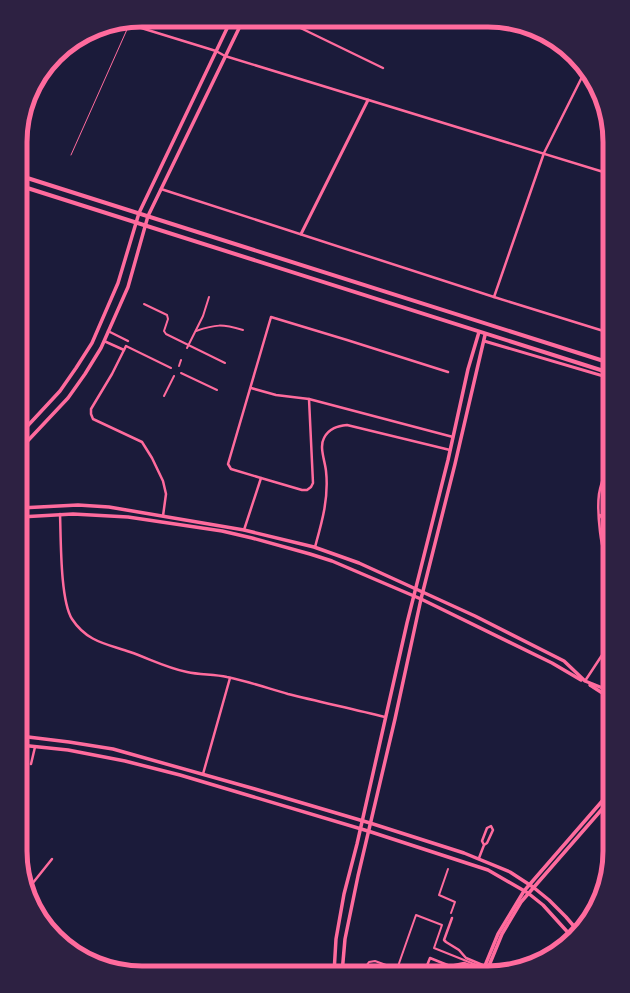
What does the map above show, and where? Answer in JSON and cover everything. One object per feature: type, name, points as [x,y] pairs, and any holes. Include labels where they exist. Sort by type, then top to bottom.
[{"type":"main road","points":[[27,427],[60,391],[92,343],[118,283],[139,213],[228,27]]},
{"type":"main road","points":[[27,442],[68,398],[85,374],[104,341],[128,287],[148,216],[239,27]]},
{"type":"main road","points":[[27,178],[603,361]]},
{"type":"main road","points":[[27,188],[603,371]]},
{"type":"main road","points":[[334,966],[336,939],[344,894],[414,596],[470,363],[479,332]]},
{"type":"main road","points":[[343,966],[348,921],[368,831],[421,599],[486,334]]},
{"type":"main road","points":[[27,508],[78,506],[109,507],[244,530],[314,548],[359,562],[475,616],[564,662],[585,681],[603,688]]},
{"type":"main road","points":[[27,516],[60,514],[128,517],[252,538],[332,561],[421,599],[552,663],[603,694]]},
{"type":"main road","points":[[27,737],[113,749],[362,820],[442,845],[479,858],[510,872],[529,884],[549,900],[574,927]]},
{"type":"main road","points":[[27,745],[68,750],[125,761],[208,783],[368,831],[488,870],[528,893],[543,905],[568,933]]},
{"type":"main road","points":[[486,966],[498,934],[524,891],[603,800]]},
{"type":"main road","points":[[486,966],[502,934],[521,902],[603,808]]},
{"type":"street","points":[[137,27],[216,51],[225,56],[603,172]]},
{"type":"street","points":[[298,27],[383,68]]},
{"type":"street","points":[[494,297],[544,153],[582,77]]},
{"type":"street","points":[[301,234],[368,100]]},
{"type":"street","points":[[161,189],[603,331]]},
{"type":"street","points":[[187,348],[203,316],[209,297]]},
{"type":"street","points":[[144,304],[167,315],[168,319],[164,331],[166,334],[225,363]]},
{"type":"street","points":[[309,399],[312,487],[307,490],[302,490],[231,469],[228,464],[271,317],[448,372]]},
{"type":"street","points":[[196,331],[219,324],[243,330]]},
{"type":"street","points":[[108,331],[128,341]]},
{"type":"street","points":[[104,341],[124,350]]},
{"type":"street","points":[[484,341],[603,376]]},
{"type":"street","points":[[163,516],[166,494],[163,480],[142,442],[93,419],[91,409],[112,374],[126,346],[171,368]]},
{"type":"street","points":[[179,366],[181,360]]},
{"type":"street","points":[[181,374],[217,390]]},
{"type":"street","points":[[164,396],[174,376]]},
{"type":"street","points":[[251,388],[276,395],[309,399],[453,437]]},
{"type":"street","points":[[314,548],[326,507],[326,472],[322,444],[324,437],[329,431],[337,426],[347,425],[450,450]]},
{"type":"street","points":[[244,530],[261,478]]},
{"type":"street","points":[[603,481],[599,494],[599,514],[603,554]]},
{"type":"street","points":[[60,514],[66,607],[71,618],[80,630],[101,643],[131,653],[162,666],[189,673],[230,678],[385,717]]},
{"type":"street","points":[[599,514],[603,520]]},
{"type":"street","points":[[585,681],[603,654]]},
{"type":"street","points":[[203,774],[230,678]]},
{"type":"street","points":[[31,764],[35,746]]},
{"type":"street","points":[[479,858],[484,845],[487,843],[493,830],[492,826],[487,828],[482,841],[484,845]]},
{"type":"street","points":[[32,884],[52,859]]},
{"type":"street","points":[[448,869],[439,895],[455,902],[451,913]]},
{"type":"street","points":[[397,966],[416,915],[442,926],[434,948],[475,966]]},
{"type":"street","points":[[452,918],[444,940],[478,966]]},
{"type":"street","points":[[427,966],[430,958],[450,966],[464,963],[473,966]]},
{"type":"street","points":[[366,966],[370,962],[375,961],[388,966]]},
{"type":"lane","points":[[71,155],[128,28]]}]
